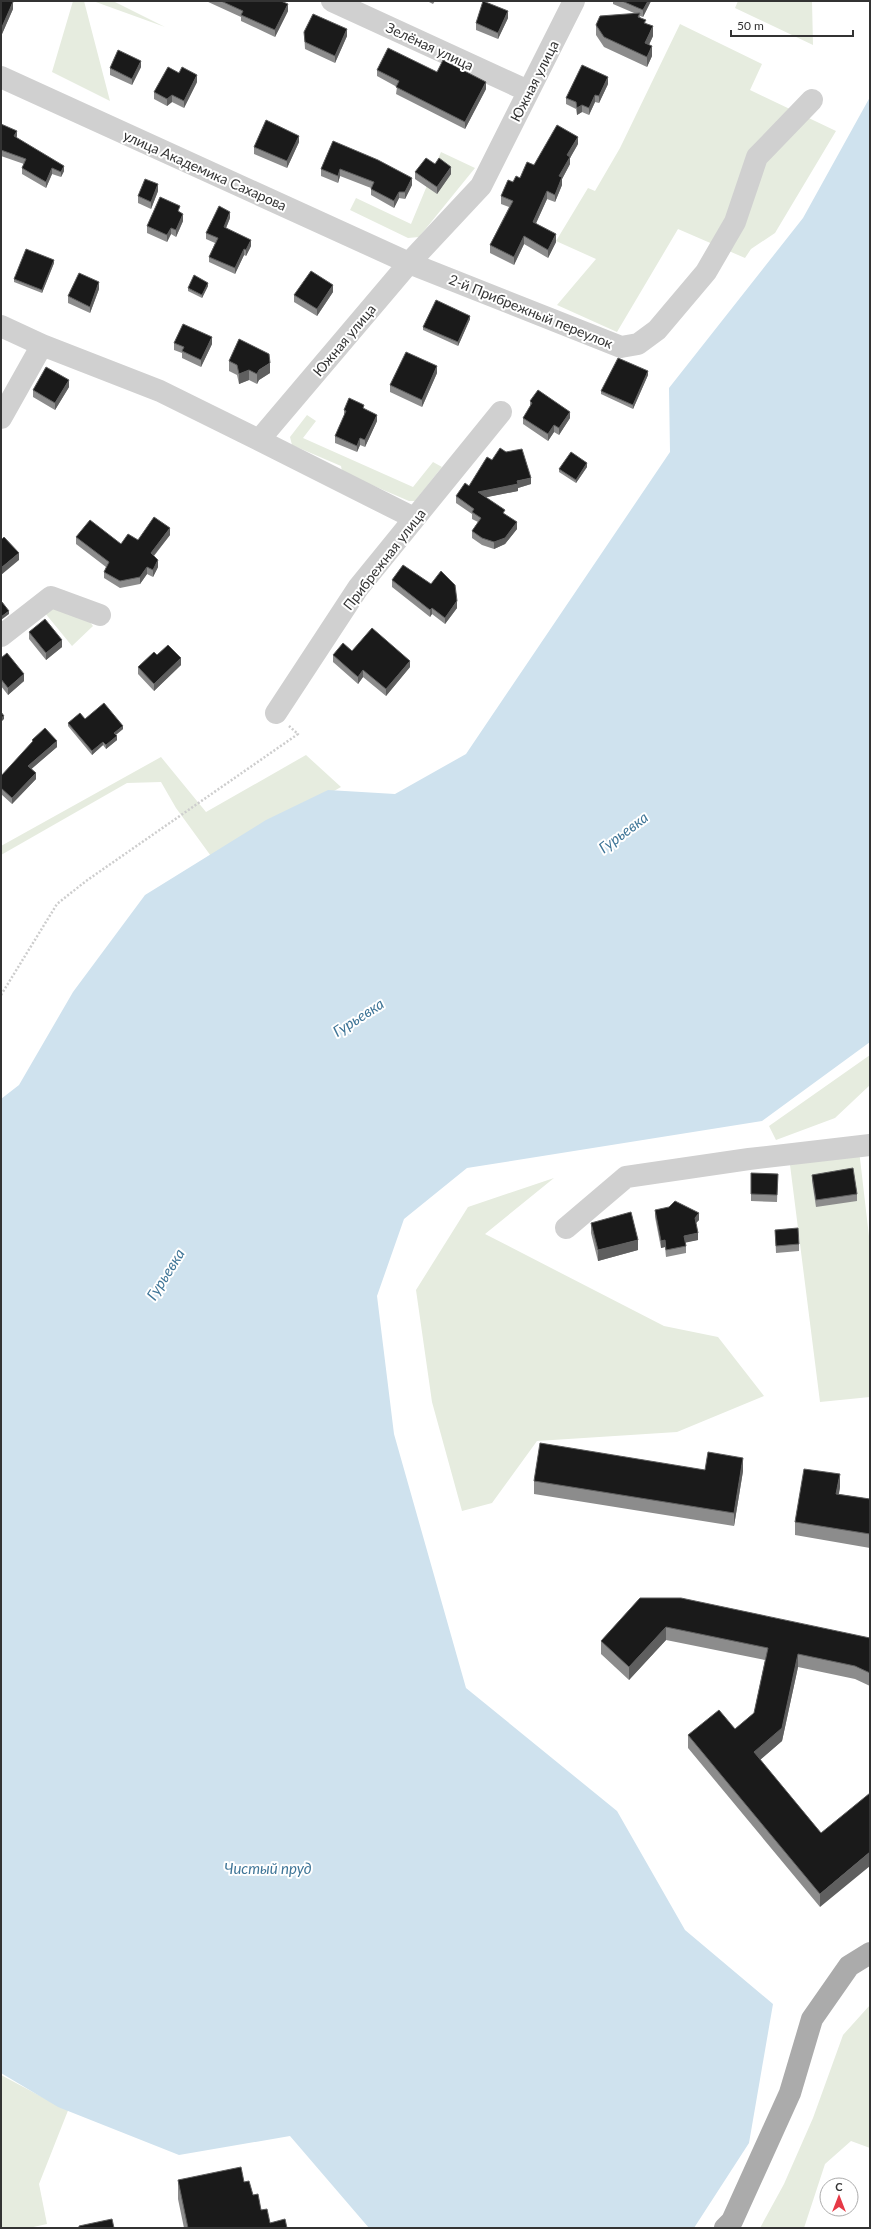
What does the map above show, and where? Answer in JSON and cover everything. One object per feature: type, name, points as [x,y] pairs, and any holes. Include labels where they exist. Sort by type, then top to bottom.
[{"type":"main road","points":[[725,2228],[732,2221],[790,2093],[812,2019],[849,1966],[870,1954]]},
{"type":"street","name":"Зелёная улица","points":[[332,1],[528,91]]},
{"type":"street","name":"Южная улица","points":[[259,440],[409,263],[481,186],[574,1]]},
{"type":"street","name":"улица Академика Сахарова","points":[[1,77],[409,263]]},
{"type":"street","name":"2-й Прибрежный переулок","points":[[409,263],[622,347],[638,344],[657,330],[706,272],[735,222],[757,157],[812,100]]},
{"type":"street","points":[[1,326],[42,345],[160,391],[414,518]]},
{"type":"street","points":[[1,418],[42,345]]},
{"type":"street","name":"Прибрежная улица","points":[[276,713],[358,588],[501,412]]},
{"type":"street","points":[[1,636],[51,598],[100,615]]},
{"type":"street","points":[[566,1228],[626,1177],[749,1159],[870,1145]]},
{"type":"path","points":[[1,995],[57,904],[86,881],[298,734],[276,713]]},
{"type":"shaded area","points":[[73,1],[84,1],[110,101],[52,72]]},
{"type":"shaded area","points":[[93,1],[113,1],[165,27]]},
{"type":"shaded area","points":[[738,1],[812,1],[813,45],[735,8]]},
{"type":"shaded area","points":[[680,24],[762,64],[750,90],[836,131],[775,233],[751,249],[745,258],[678,229],[617,332],[557,305],[596,259],[556,241],[588,188],[595,191],[620,148]]},
{"type":"shaded area","points":[[441,152],[475,168],[419,237],[408,238],[350,210],[356,198],[411,224]]},
{"type":"shaded area","points":[[307,415],[316,421],[303,438],[413,487],[433,462],[442,467],[415,501],[409,501],[346,474],[342,471],[341,466],[292,445],[290,437]]},
{"type":"shaded area","points":[[64,590],[93,626],[72,646],[40,607]]},
{"type":"shaded area","points":[[306,755],[341,787],[267,829],[216,863],[176,808],[161,782],[127,783],[1,855],[1,846],[161,757],[206,812]]},
{"type":"shaded area","points":[[870,1055],[870,1085],[835,1118],[776,1140],[769,1126]]},
{"type":"shaded area","points":[[859,1150],[870,1245],[870,1397],[820,1402],[789,1157]]},
{"type":"shaded area","points":[[554,1178],[485,1234],[664,1326],[718,1337],[764,1396],[677,1432],[537,1441],[492,1503],[462,1511],[432,1402],[416,1290],[468,1207]]},
{"type":"shaded area","points":[[870,2005],[870,2148],[851,2141],[825,2164],[821,2177],[819,2177],[819,2182],[804,2228],[760,2228],[784,2184],[813,2118],[843,2035]]},
{"type":"shaded area","points":[[1,2075],[44,2098],[69,2108],[39,2184],[47,2224],[29,2228],[1,2228]]},
{"type":"water","name":"Чистый пруд","points":[[870,97],[870,1042],[762,1121],[467,1168],[404,1219],[377,1296],[394,1434],[466,1688],[617,1811],[685,1930],[773,2004],[749,2143],[694,2228],[369,2228],[290,2136],[179,2155],[58,2107],[1,2073],[1,1099],[19,1085],[73,992],[145,895],[266,820],[328,790],[395,794],[466,754],[670,452],[669,388],[803,218]]},
{"type":"building","points":[[1,1],[13,2],[2,27],[1,27]]},
{"type":"building","points":[[221,1],[281,1],[288,4],[275,30],[241,15],[243,11]]},
{"type":"building","points":[[483,1],[508,11],[498,33],[476,23]]},
{"type":"building","points":[[622,1],[648,1],[643,10]]},
{"type":"building","points":[[640,13],[638,17],[646,20],[644,23],[653,26],[645,43],[652,46],[647,57],[604,37],[596,25],[600,16]]},
{"type":"building","points":[[313,14],[347,29],[335,56],[305,42],[304,32]]},
{"type":"building","points":[[388,48],[437,72],[443,60],[486,82],[465,122],[396,87],[399,81],[377,70]]},
{"type":"building","points":[[118,50],[141,61],[132,79],[110,68]]},
{"type":"building","points":[[582,65],[608,77],[599,96],[595,95],[589,108],[582,105],[577,108],[576,102],[566,98]]},
{"type":"building","points":[[168,67],[179,73],[182,67],[197,75],[184,101],[172,95],[167,99],[154,92]]},
{"type":"building","points":[[266,120],[299,136],[287,161],[254,147]]},
{"type":"building","points":[[1,124],[17,131],[14,136],[64,166],[61,172],[52,168],[46,182],[22,168],[26,159],[1,150]]},
{"type":"building","points":[[557,125],[578,137],[567,155],[570,157],[559,176],[562,177],[555,195],[547,191],[533,222],[556,234],[548,250],[524,236],[514,257],[490,245],[513,201],[501,196],[508,180],[513,182],[516,176],[520,178],[527,162],[534,165]]},
{"type":"building","points":[[333,141],[378,160],[412,178],[405,192],[399,192],[394,201],[371,189],[374,182],[340,169],[338,176],[321,169]]},
{"type":"building","points":[[426,158],[435,164],[439,158],[451,167],[437,187],[415,172]]},
{"type":"building","points":[[145,179],[158,184],[151,202],[138,196]]},
{"type":"building","points":[[160,197],[180,206],[178,211],[183,214],[176,230],[171,228],[167,235],[147,226]]},
{"type":"building","points":[[219,206],[230,212],[224,227],[251,240],[246,250],[244,249],[235,268],[209,257],[218,238],[206,233]]},
{"type":"building","points":[[26,249],[54,260],[42,290],[14,279]]},
{"type":"building","points":[[311,271],[333,285],[317,309],[294,295]]},
{"type":"building","points":[[79,273],[99,282],[90,307],[68,296]]},
{"type":"building","points":[[194,275],[208,283],[202,295],[188,288]]},
{"type":"building","points":[[436,300],[470,316],[458,342],[423,327]]},
{"type":"building","points":[[183,324],[212,337],[201,360],[182,351],[184,347],[174,343]]},
{"type":"building","points":[[239,339],[269,354],[270,363],[259,370],[257,374],[249,370],[239,374],[237,365],[229,361]]},
{"type":"building","points":[[406,352],[437,366],[422,400],[390,385]]},
{"type":"building","points":[[618,358],[648,371],[633,405],[601,391]]},
{"type":"building","points":[[46,367],[69,380],[55,403],[33,390]]},
{"type":"building","points":[[538,390],[570,412],[559,428],[554,425],[548,434],[523,418],[532,403],[530,401]]},
{"type":"building","points":[[349,398],[364,405],[363,408],[377,415],[365,440],[360,438],[357,446],[335,436],[346,411],[344,410]]},
{"type":"building","points":[[500,448],[506,452],[522,449],[531,478],[517,481],[518,484],[478,492],[505,510],[503,513],[517,522],[505,538],[494,542],[482,538],[472,531],[481,518],[472,512],[474,509],[456,496],[465,483],[469,486],[487,457],[492,460]]},
{"type":"building","points":[[571,452],[587,463],[576,480],[559,469]]},
{"type":"building","points":[[154,517],[170,528],[151,553],[158,560],[153,570],[147,567],[140,577],[120,581],[104,572],[109,562],[76,537],[90,520],[121,544],[128,534],[138,540]]},
{"type":"building","points":[[4,537],[19,553],[1,568],[1,540]]},
{"type":"building","points":[[403,565],[431,584],[441,571],[455,585],[457,601],[445,618],[432,608],[430,610],[392,580]]},
{"type":"building","points":[[1,602],[9,611],[1,617]]},
{"type":"building","points":[[45,619],[62,640],[46,653],[29,632]]},
{"type":"building","points":[[372,628],[410,661],[386,689],[363,670],[358,677],[333,655],[343,643],[352,651]]},
{"type":"building","points":[[168,645],[181,658],[154,684],[138,667],[154,652],[157,655]]},
{"type":"building","points":[[7,653],[24,674],[8,688],[1,679],[1,658]]},
{"type":"building","points":[[104,703],[123,726],[114,733],[117,736],[106,745],[103,742],[92,751],[68,723],[80,713],[85,719]]},
{"type":"building","points":[[45,728],[57,741],[28,766],[36,773],[12,798],[1,788],[1,776],[33,741],[32,740]]},
{"type":"building","points":[[853,1168],[857,1194],[816,1200],[812,1175]]},
{"type":"building","points":[[751,1173],[778,1174],[777,1195],[751,1194]]},
{"type":"building","points":[[675,1201],[699,1213],[695,1218],[698,1233],[684,1236],[686,1246],[666,1250],[665,1240],[661,1241],[655,1210],[669,1207]]},
{"type":"building","points":[[631,1212],[638,1240],[598,1250],[591,1223]]},
{"type":"building","points":[[798,1228],[799,1244],[776,1246],[775,1230]]},
{"type":"building","points":[[540,1443],[705,1470],[708,1452],[743,1458],[734,1513],[534,1481]]},
{"type":"building","points":[[804,1469],[840,1474],[836,1494],[870,1499],[870,1534],[795,1522]]},
{"type":"building","points":[[640,1598],[681,1598],[870,1638],[870,1673],[855,1666],[798,1654],[782,1728],[754,1752],[821,1833],[870,1793],[870,1852],[820,1894],[688,1735],[719,1710],[735,1729],[754,1713],[768,1648],[666,1627],[629,1667],[601,1641]]},
{"type":"building","points":[[241,2167],[244,2182],[249,2181],[253,2195],[258,2194],[261,2210],[267,2209],[270,2223],[285,2219],[287,2228],[188,2228],[178,2180]]},
{"type":"building","points":[[112,2219],[114,2228],[79,2228],[79,2226]]},
{"type":"water label","name":"Гурьевка","points":[[623,832]]},
{"type":"water label","name":"Гурьевка","points":[[358,1017]]},
{"type":"water label","name":"Гурьевка","points":[[165,1274]]}]
